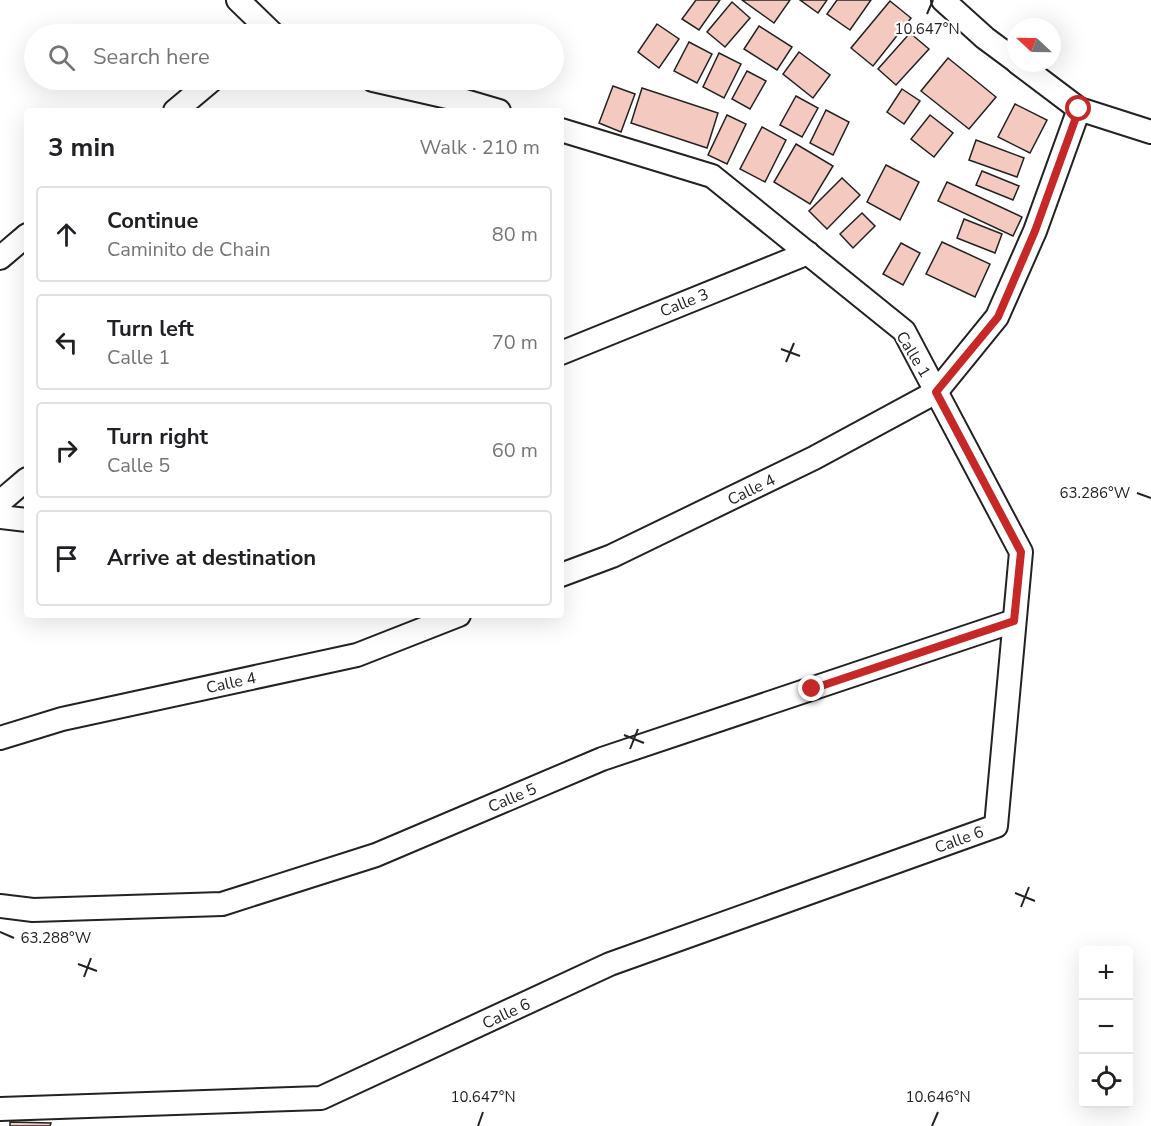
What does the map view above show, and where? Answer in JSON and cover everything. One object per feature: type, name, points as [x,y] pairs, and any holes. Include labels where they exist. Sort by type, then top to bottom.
[{"type":"street","points":[[238,0],[263,24]]},
{"type":"street","points":[[944,0],[985,38],[1007,54]]},
{"type":"street","points":[[1030,72],[1079,109],[1151,132]]},
{"type":"street","points":[[179,108],[200,90]]},
{"type":"street","points":[[417,90],[489,108]]},
{"type":"street","points":[[936,392],[998,317],[1035,231],[1079,109]]},
{"type":"street","name":"Calle 1","points":[[564,131],[712,176],[904,331],[1021,552],[996,826]]},
{"type":"street","points":[[0,258],[24,238]]},
{"type":"street","name":"Calle 3","points":[[564,352],[808,253]]},
{"type":"street","points":[[564,335],[585,342]]},
{"type":"street","name":"Calle 4","points":[[564,574],[612,556],[814,458],[936,392]]},
{"type":"street","points":[[0,502],[24,482]]},
{"type":"street","points":[[0,517],[24,520]]},
{"type":"street","name":"Calle 4","points":[[0,738],[62,719],[357,655],[451,618]]},
{"type":"street","name":"Calle 5","points":[[0,906],[33,910],[222,904],[376,855],[602,759],[1014,621]]},
{"type":"street","name":"Calle 6","points":[[0,1109],[321,1098],[610,964],[996,826]]},
{"type":"building","points":[[696,0],[720,0],[699,30],[682,19]]},
{"type":"building","points":[[742,0],[790,0],[774,23]]},
{"type":"building","points":[[800,0],[827,0],[818,13]]},
{"type":"building","points":[[837,0],[871,0],[850,30],[827,14]]},
{"type":"building","points":[[890,1],[911,18],[873,66],[851,48]]},
{"type":"building","points":[[732,2],[750,18],[725,47],[707,32]]},
{"type":"building","points":[[657,24],[679,39],[659,68],[638,52]]},
{"type":"building","points":[[759,26],[792,47],[777,70],[744,49]]},
{"type":"building","points":[[910,33],[929,49],[896,85],[878,69]]},
{"type":"building","points":[[689,42],[712,54],[697,83],[674,71]]},
{"type":"building","points":[[799,52],[830,75],[813,98],[783,74]]},
{"type":"building","points":[[719,53],[741,64],[724,98],[703,87]]},
{"type":"building","points":[[948,58],[996,97],[969,129],[921,91]]},
{"type":"building","points":[[747,71],[766,81],[750,109],[732,99]]},
{"type":"building","points":[[613,86],[635,94],[621,132],[599,123]]},
{"type":"building","points":[[642,88],[718,113],[707,148],[631,123]]},
{"type":"building","points":[[902,89],[920,101],[904,124],[887,112]]},
{"type":"building","points":[[796,96],[818,108],[802,137],[780,125]]},
{"type":"building","points":[[1015,104],[1047,120],[1030,153],[998,137]]},
{"type":"building","points":[[826,110],[849,122],[833,155],[810,143]]},
{"type":"building","points":[[727,115],[746,124],[727,164],[708,155]]},
{"type":"building","points":[[930,115],[953,133],[934,157],[911,139]]},
{"type":"building","points":[[762,127],[786,140],[765,182],[740,169]]},
{"type":"building","points":[[976,140],[1024,158],[1017,177],[969,160]]},
{"type":"building","points":[[796,144],[833,166],[810,204],[774,182]]},
{"type":"building","points":[[886,165],[919,182],[900,220],[867,202]]},
{"type":"building","points":[[982,171],[1019,186],[1013,200],[976,185]]},
{"type":"building","points":[[842,178],[860,195],[827,229],[809,211]]},
{"type":"building","points":[[947,182],[1022,217],[1013,236],[938,201]]},
{"type":"building","points":[[862,213],[875,226],[853,248],[840,234]]},
{"type":"building","points":[[964,219],[1002,234],[995,253],[957,238]]},
{"type":"building","points":[[942,242],[990,264],[975,297],[926,274]]},
{"type":"building","points":[[901,243],[920,253],[903,285],[883,274]]},
{"type":"building","points":[[10,1122],[51,1123],[50,1126],[10,1126]]},
{"type":"route","points":[[812,689],[1014,621],[1021,552],[936,392],[998,317],[1035,231],[1079,109]]}]
